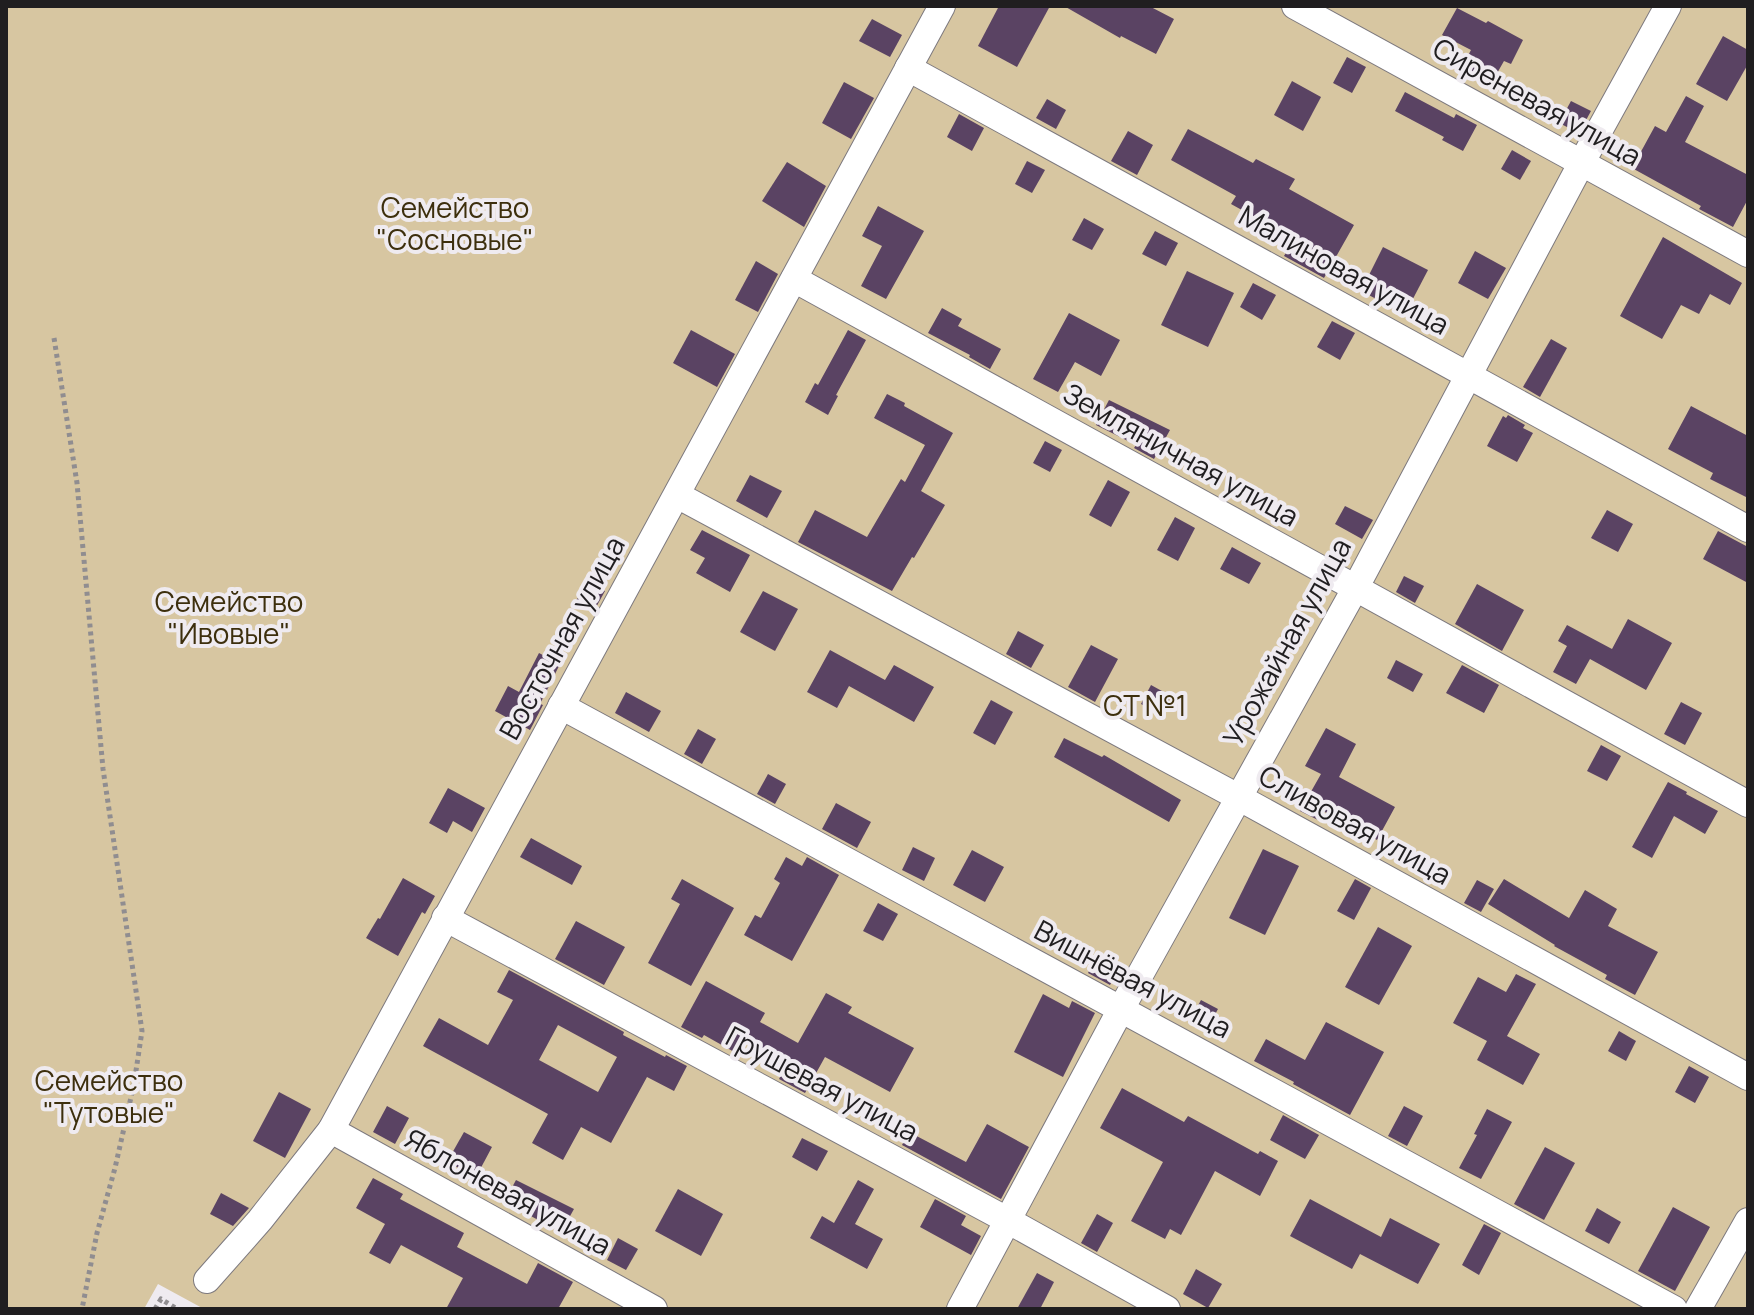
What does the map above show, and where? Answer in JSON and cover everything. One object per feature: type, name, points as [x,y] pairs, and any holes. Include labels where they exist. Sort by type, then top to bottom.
[{"type":"street","name":"Восточная улица","points":[[207,1280],[260,1220],[331,1130],[942,6]]},
{"type":"street","name":"Сиреневая улица","points":[[1295,6],[1748,254]]},
{"type":"street","name":"Урожайная улица","points":[[960,1309],[1121,1009],[1356,587],[1668,6]]},
{"type":"street","name":"Малиновая улица","points":[[908,68],[1748,529]]},
{"type":"street","name":"Земляничная улица","points":[[794,279],[1748,804]]},
{"type":"street","name":"Сливовая улица","points":[[677,495],[1238,797],[1748,1077]]},
{"type":"street","name":"Вишнёвая улица","points":[[561,706],[1674,1309]]},
{"type":"street","name":"Грушевая улица","points":[[445,918],[1167,1309]]},
{"type":"street","name":"Яблоневая улица","points":[[331,1130],[654,1309]]},
{"type":"street","points":[[1698,1309],[1748,1221]]},
{"type":"path","points":[[54,338],[77,483],[103,769],[142,1031],[134,1084],[97,1233],[82,1309]]},
{"type":"path","points":[[155,1309],[161,1299],[177,1309]]},
{"type":"green space","name":"СТ №1","points":[[6,6],[1748,6],[1748,1309],[204,1309],[158,1284],[144,1309],[6,1309]]},
{"type":"building","points":[[999,6],[1050,6],[1017,67],[978,46]]},
{"type":"building","points":[[1064,6],[1149,6],[1174,19],[1156,54],[1120,38]]},
{"type":"building","points":[[1457,8],[1523,40],[1511,64],[1504,61],[1492,82],[1462,67],[1471,50],[1442,35]]},
{"type":"building","points":[[872,19],[902,35],[890,57],[859,41]]},
{"type":"building","points":[[1723,36],[1748,50],[1748,64],[1727,101],[1696,84]]},
{"type":"building","points":[[1347,57],[1366,67],[1352,93],[1333,83]]},
{"type":"building","points":[[1292,81],[1321,97],[1303,131],[1274,115]]},
{"type":"building","points":[[844,82],[874,98],[851,139],[822,123]]},
{"type":"building","points":[[1405,92],[1454,118],[1456,114],[1477,125],[1463,151],[1442,140],[1444,137],[1395,111]]},
{"type":"building","points":[[1686,96],[1704,106],[1685,142],[1748,175],[1748,199],[1733,227],[1632,168],[1655,126],[1666,132]]},
{"type":"building","points":[[1047,99],[1066,110],[1056,129],[1036,118]]},
{"type":"building","points":[[1571,101],[1591,111],[1579,133],[1559,123]]},
{"type":"building","points":[[959,114],[984,128],[972,151],[947,137]]},
{"type":"building","points":[[1188,129],[1253,163],[1256,159],[1295,179],[1289,189],[1354,225],[1324,278],[1284,256],[1294,239],[1231,204],[1236,196],[1171,160]]},
{"type":"building","points":[[1128,131],[1153,145],[1137,175],[1111,161]]},
{"type":"building","points":[[1512,150],[1531,161],[1520,180],[1501,169]]},
{"type":"building","points":[[1027,161],[1045,170],[1032,193],[1015,184]]},
{"type":"building","points":[[787,162],[826,186],[804,227],[762,201]]},
{"type":"building","points":[[878,206],[924,231],[886,299],[861,286],[882,246],[862,236]]},
{"type":"building","points":[[1084,218],[1104,229],[1092,250],[1072,240]]},
{"type":"building","points":[[1155,231],[1178,243],[1166,266],[1142,254]]},
{"type":"building","points":[[1663,237],[1742,283],[1730,305],[1710,294],[1699,314],[1681,305],[1662,339],[1620,316]]},
{"type":"building","points":[[1383,247],[1428,270],[1405,314],[1361,291]]},
{"type":"building","points":[[1475,251],[1506,268],[1488,299],[1458,283]]},
{"type":"building","points":[[756,261],[778,274],[758,312],[735,300]]},
{"type":"building","points":[[1187,271],[1234,293],[1208,347],[1161,325]]},
{"type":"building","points":[[1253,283],[1276,295],[1262,320],[1240,307]]},
{"type":"building","points":[[942,308],[962,319],[958,326],[1001,349],[990,369],[928,333]]},
{"type":"building","points":[[1069,313],[1120,340],[1101,376],[1075,362],[1058,392],[1033,379]]},
{"type":"building","points":[[1332,321],[1355,333],[1340,360],[1317,347]]},
{"type":"building","points":[[691,330],[735,354],[717,387],[673,363]]},
{"type":"building","points":[[848,330],[866,340],[828,415],[805,402],[815,383],[818,385]]},
{"type":"building","points":[[1551,339],[1567,348],[1540,397],[1523,387]]},
{"type":"building","points":[[887,394],[953,433],[921,491],[945,505],[892,591],[798,542],[815,510],[867,537],[901,479],[905,482],[925,445],[874,418]]},
{"type":"building","points":[[1109,400],[1170,430],[1154,459],[1134,448],[1136,445],[1096,425]]},
{"type":"building","points":[[1691,406],[1748,436],[1748,498],[1710,479],[1713,473],[1668,449]]},
{"type":"building","points":[[1508,415],[1533,433],[1517,462],[1487,446],[1503,416],[1506,418]]},
{"type":"building","points":[[1045,441],[1062,450],[1050,472],[1033,463]]},
{"type":"building","points":[[750,475],[782,491],[767,518],[736,501]]},
{"type":"building","points":[[1108,480],[1130,492],[1111,527],[1089,515]]},
{"type":"building","points":[[1345,506],[1373,520],[1362,539],[1335,524]]},
{"type":"building","points":[[1607,510],[1633,524],[1618,552],[1591,538]]},
{"type":"building","points":[[1175,517],[1195,528],[1178,561],[1157,550]]},
{"type":"building","points":[[702,530],[750,555],[730,592],[696,573],[705,558],[690,550]]},
{"type":"building","points":[[1718,531],[1748,547],[1748,583],[1703,559]]},
{"type":"building","points":[[1232,547],[1261,563],[1249,584],[1220,569]]},
{"type":"building","points":[[1404,576],[1424,586],[1415,603],[1396,592]]},
{"type":"building","points":[[587,581],[605,591],[594,611],[576,601]]},
{"type":"building","points":[[1477,584],[1524,610],[1502,651],[1455,624]]},
{"type":"building","points":[[763,591],[798,609],[775,651],[740,632]]},
{"type":"building","points":[[1628,619],[1672,643],[1646,690],[1590,659],[1576,684],[1553,672],[1567,646],[1558,641],[1567,625],[1612,649]]},
{"type":"building","points":[[1018,631],[1044,645],[1031,668],[1006,654]]},
{"type":"building","points":[[1091,645],[1118,659],[1095,702],[1068,687]]},
{"type":"building","points":[[830,650],[885,680],[894,665],[934,687],[914,722],[849,686],[837,708],[807,692]]},
{"type":"building","points":[[539,653],[560,664],[530,730],[495,711],[508,686],[519,692]]},
{"type":"building","points":[[1396,660],[1423,674],[1413,692],[1387,678]]},
{"type":"building","points":[[1462,665],[1499,685],[1484,713],[1446,693]]},
{"type":"building","points":[[1151,685],[1171,696],[1161,715],[1141,704]]},
{"type":"building","points":[[626,692],[661,711],[649,732],[615,713]]},
{"type":"building","points":[[991,700],[1013,712],[995,745],[973,733]]},
{"type":"building","points":[[1681,702],[1702,713],[1685,745],[1664,734]]},
{"type":"building","points":[[1326,728],[1356,744],[1339,777],[1395,807],[1377,840],[1323,811],[1318,820],[1300,811],[1321,774],[1305,766]]},
{"type":"building","points":[[698,729],[716,739],[702,764],[684,754]]},
{"type":"building","points":[[1064,738],[1102,757],[1104,755],[1181,800],[1169,822],[1054,757]]},
{"type":"building","points":[[1601,745],[1621,756],[1607,781],[1587,771]]},
{"type":"building","points":[[768,774],[786,784],[775,804],[757,794]]},
{"type":"building","points":[[1668,782],[1718,811],[1705,834],[1674,816],[1652,858],[1632,847]]},
{"type":"building","points":[[448,788],[485,808],[472,832],[453,821],[447,833],[429,823]]},
{"type":"building","points":[[836,803],[871,822],[857,848],[822,829]]},
{"type":"building","points":[[531,838],[582,866],[572,885],[520,857]]},
{"type":"building","points":[[913,847],[935,858],[924,881],[902,870]]},
{"type":"building","points":[[1263,849],[1299,866],[1265,935],[1229,918]]},
{"type":"building","points":[[972,850],[1004,867],[985,902],[953,885]]},
{"type":"building","points":[[786,857],[802,866],[807,857],[839,875],[792,961],[744,935],[755,915],[761,918],[780,883],[774,879]]},
{"type":"building","points":[[403,878],[435,896],[425,914],[422,912],[398,956],[366,938]]},
{"type":"building","points":[[682,879],[734,908],[691,986],[648,963],[680,904],[671,899]]},
{"type":"building","points":[[1355,879],[1371,888],[1354,920],[1337,911]]},
{"type":"building","points":[[1504,879],[1569,918],[1585,890],[1617,909],[1608,926],[1658,952],[1635,995],[1488,904]]},
{"type":"building","points":[[1477,880],[1494,889],[1481,912],[1464,903]]},
{"type":"building","points":[[878,903],[898,914],[883,941],[863,931]]},
{"type":"building","points":[[576,921],[625,947],[604,985],[555,959]]},
{"type":"building","points":[[1378,927],[1412,946],[1379,1005],[1345,987]]},
{"type":"building","points":[[1095,960],[1117,972],[1110,985],[1088,973]]},
{"type":"building","points":[[509,970],[624,1032],[623,1035],[687,1066],[674,1091],[647,1077],[611,1143],[581,1127],[563,1160],[532,1143],[548,1114],[423,1046],[439,1018],[488,1045],[513,1000],[497,992]],"holes":[[[558,1025],[617,1057],[598,1092],[539,1060]]]},
{"type":"building","points":[[1516,974],[1536,984],[1507,1036],[1540,1054],[1523,1085],[1477,1060],[1487,1041],[1453,1023],[1478,977],[1506,992]]},
{"type":"building","points":[[706,981],[765,1013],[760,1022],[798,1043],[826,993],[852,1007],[848,1013],[914,1048],[890,1092],[825,1057],[805,1093],[779,1079],[787,1064],[743,1040],[736,1053],[704,1035],[702,1038],[681,1027]]},
{"type":"building","points":[[1043,994],[1069,1008],[1072,1001],[1095,1013],[1063,1077],[1014,1052]]},
{"type":"building","points":[[1201,1000],[1218,1009],[1206,1031],[1189,1022]]},
{"type":"building","points":[[1326,1022],[1384,1052],[1350,1115],[1254,1061],[1266,1039],[1305,1060]]},
{"type":"building","points":[[1619,1031],[1636,1041],[1626,1061],[1608,1051]]},
{"type":"building","points":[[1689,1066],[1709,1077],[1695,1103],[1675,1092]]},
{"type":"building","points":[[1122,1088],[1184,1122],[1188,1116],[1258,1154],[1260,1151],[1278,1161],[1260,1196],[1215,1171],[1181,1235],[1170,1229],[1165,1239],[1131,1221],[1163,1162],[1100,1128]]},
{"type":"building","points":[[279,1092],[311,1109],[285,1158],[253,1141]]},
{"type":"building","points":[[387,1106],[409,1118],[395,1144],[373,1132]]},
{"type":"building","points":[[1404,1106],[1423,1116],[1407,1146],[1388,1136]]},
{"type":"building","points":[[1487,1109],[1512,1122],[1481,1179],[1459,1168]]},
{"type":"building","points":[[1283,1115],[1319,1135],[1305,1159],[1270,1140]]},
{"type":"building","points":[[987,1124],[1029,1147],[1001,1199],[902,1145],[909,1132],[966,1162]]},
{"type":"building","points":[[464,1132],[492,1147],[476,1177],[447,1162]]},
{"type":"building","points":[[802,1138],[828,1151],[817,1171],[792,1157]]},
{"type":"building","points":[[1545,1147],[1575,1163],[1544,1220],[1514,1204]]},
{"type":"building","points":[[373,1178],[403,1194],[400,1199],[464,1233],[457,1247],[527,1284],[538,1263],[573,1282],[558,1309],[446,1309],[463,1278],[401,1245],[390,1264],[369,1253],[385,1224],[356,1208]]},
{"type":"building","points":[[516,1180],[574,1209],[561,1232],[504,1202]]},
{"type":"building","points":[[858,1180],[874,1189],[855,1224],[883,1239],[867,1269],[810,1238],[822,1216],[834,1223]]},
{"type":"building","points":[[678,1189],[723,1214],[701,1256],[655,1231]]},
{"type":"building","points":[[221,1193],[249,1208],[233,1226],[210,1214]]},
{"type":"building","points":[[935,1199],[966,1216],[961,1225],[981,1236],[971,1255],[920,1227]]},
{"type":"building","points":[[1310,1199],[1381,1237],[1390,1218],[1440,1244],[1418,1284],[1360,1254],[1352,1269],[1290,1236]]},
{"type":"building","points":[[1673,1207],[1710,1227],[1675,1291],[1638,1271]]},
{"type":"building","points":[[1597,1208],[1621,1222],[1609,1244],[1585,1231]]},
{"type":"building","points":[[1097,1214],[1113,1223],[1097,1252],[1081,1243]]},
{"type":"building","points":[[1484,1224],[1501,1233],[1479,1275],[1462,1265]]},
{"type":"building","points":[[618,1238],[638,1249],[626,1270],[607,1260]]},
{"type":"building","points":[[1196,1269],[1222,1284],[1208,1308],[1183,1294]]},
{"type":"building","points":[[1037,1273],[1054,1282],[1040,1309],[1017,1309]]},
{"type":"park label","name":"Семейство \"Сосновые\"","points":[[455,224]]},
{"type":"park label","name":"Семейство \"Ивовые\"","points":[[229,618]]},
{"type":"park label","name":"Семейство \"Тутовые\"","points":[[109,1097]]}]
